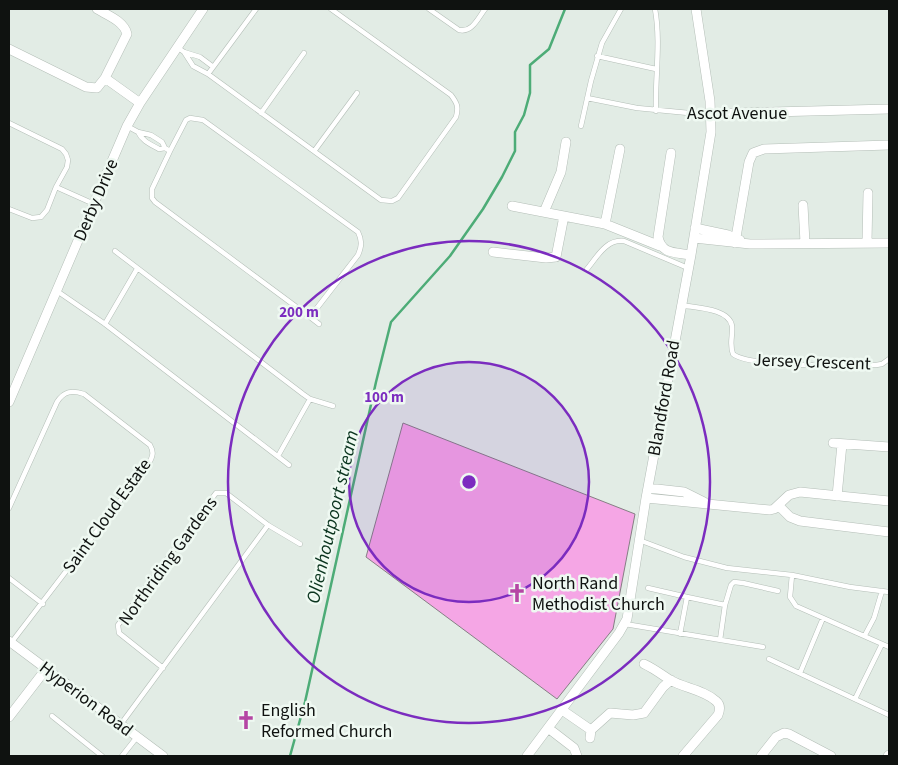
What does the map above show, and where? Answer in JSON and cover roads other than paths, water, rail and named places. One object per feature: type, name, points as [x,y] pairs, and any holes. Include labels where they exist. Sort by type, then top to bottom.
[{"type":"street","points":[[9,49],[86,87],[96,88],[105,78],[127,34],[126,28],[122,24],[97,9]]},
{"type":"street","name":"Derby Drive","points":[[9,402],[127,126],[140,103],[181,49],[203,9]]},
{"type":"street","name":"Blandford Road","points":[[528,756],[625,624],[629,609],[646,498],[709,149],[712,115],[696,9]]},
{"type":"street","points":[[105,78],[140,103]]},
{"type":"street","name":"Ascot Avenue","points":[[699,114],[889,109]]},
{"type":"street","points":[[544,212],[561,172],[566,142]]},
{"type":"street","points":[[735,240],[749,162],[754,153],[764,149],[889,145]]},
{"type":"street","points":[[605,224],[620,149]]},
{"type":"street","points":[[660,246],[658,237],[671,153]]},
{"type":"street","points":[[867,242],[868,193]]},
{"type":"street","points":[[803,205],[805,243]]},
{"type":"street","points":[[512,206],[605,224],[660,246],[667,251],[691,255]]},
{"type":"street","points":[[493,252],[546,258],[556,257],[564,216]]},
{"type":"street","points":[[695,228],[750,244],[889,243]]},
{"type":"street","points":[[694,238],[735,240]]},
{"type":"street","points":[[837,496],[837,444],[889,447]]},
{"type":"street","points":[[648,488],[684,492],[706,503]]},
{"type":"street","points":[[646,498],[764,510],[774,509],[794,493],[889,501]]},
{"type":"street","points":[[778,506],[790,517],[800,521],[889,532]]},
{"type":"street","name":"Hyperion Road","points":[[10,642],[164,756]]},
{"type":"street","points":[[644,664],[671,680],[710,697],[720,707],[718,716],[683,756]]},
{"type":"street","points":[[9,717],[46,669]]},
{"type":"street","points":[[562,710],[591,734],[610,713],[633,715],[644,713],[663,687],[671,680]]},
{"type":"street","points":[[548,728],[574,748],[577,756]]},
{"type":"street","points":[[761,756],[776,737],[784,733],[831,756]]},
{"type":"lane","points":[[208,74],[212,66],[256,9]]},
{"type":"lane","points":[[181,49],[194,66],[315,150],[381,200],[392,201],[398,198],[456,117],[458,109],[456,102],[451,95],[331,9]]},
{"type":"lane","points":[[429,9],[459,30],[464,31],[471,28],[485,9]]},
{"type":"lane","points":[[581,126],[597,56],[621,9]]},
{"type":"lane","points":[[655,9],[657,22],[656,111]]},
{"type":"lane","points":[[181,49],[212,66]]},
{"type":"lane","points":[[261,113],[304,53]]},
{"type":"lane","points":[[597,56],[656,69]]},
{"type":"lane","points":[[315,150],[357,93]]},
{"type":"lane","name":"Ascot Avenue","points":[[587,98],[656,111],[699,114]]},
{"type":"lane","points":[[310,317],[358,255],[361,248],[361,239],[358,232],[203,120],[193,117],[186,120],[167,149],[152,189],[152,198],[319,324]]},
{"type":"lane","points":[[9,123],[62,149],[68,160],[67,167],[56,187],[47,210],[41,217],[32,218],[9,208]]},
{"type":"lane","points":[[127,126],[138,132],[151,135],[162,142],[167,149]]},
{"type":"lane","points":[[138,132],[141,139],[146,142],[159,149],[167,149]]},
{"type":"lane","points":[[56,187],[94,204]]},
{"type":"lane","points":[[587,269],[607,245],[616,240],[624,240],[688,268]]},
{"type":"lane","points":[[115,251],[310,399],[333,406]]},
{"type":"lane","points":[[105,324],[137,269]]},
{"type":"lane","points":[[57,291],[105,324],[289,465]]},
{"type":"lane","name":"Jersey Crescent","points":[[680,306],[708,309],[724,314],[729,318],[732,330],[732,354],[743,359],[788,364],[867,365],[882,364],[889,359]]},
{"type":"lane","name":"Saint Cloud Estate","points":[[9,508],[57,402],[64,393],[71,391],[84,394],[150,445],[152,449],[153,453],[149,463],[43,604],[10,642]]},
{"type":"lane","points":[[278,456],[310,399]]},
{"type":"lane","name":"Northriding Gardens","points":[[163,668],[122,636],[117,628],[161,565],[216,493],[226,493],[268,525],[300,544]]},
{"type":"lane","points":[[121,724],[268,525]]},
{"type":"lane","points":[[639,540],[676,554],[726,568],[792,575],[850,587],[889,592]]},
{"type":"lane","points":[[792,575],[789,593],[791,600],[800,608],[889,647]]},
{"type":"lane","points":[[9,578],[43,604]]},
{"type":"lane","points":[[720,640],[725,605],[731,585],[734,582],[778,591]]},
{"type":"lane","points":[[648,588],[725,605]]},
{"type":"lane","points":[[865,635],[874,618],[882,591]]},
{"type":"lane","points":[[680,634],[686,597]]},
{"type":"lane","points":[[800,673],[823,618]]},
{"type":"lane","points":[[625,624],[763,647]]},
{"type":"lane","points":[[855,699],[882,644]]},
{"type":"lane","points":[[769,659],[889,715]]},
{"type":"lane","points":[[52,716],[102,756]]},
{"type":"lane","points":[[122,756],[137,737]]},
{"type":"waterway","name":"Olienhoutpoort stream","points":[[290,756],[305,702],[391,322],[450,256],[483,209],[502,177],[515,151],[515,132],[524,115],[530,93],[530,65],[549,49],[565,9]]},
{"type":"place","name":"North Rand Methodist Church","points":[[517,593]]},
{"type":"place","name":"English Reformed Church","points":[[246,720]]}]
